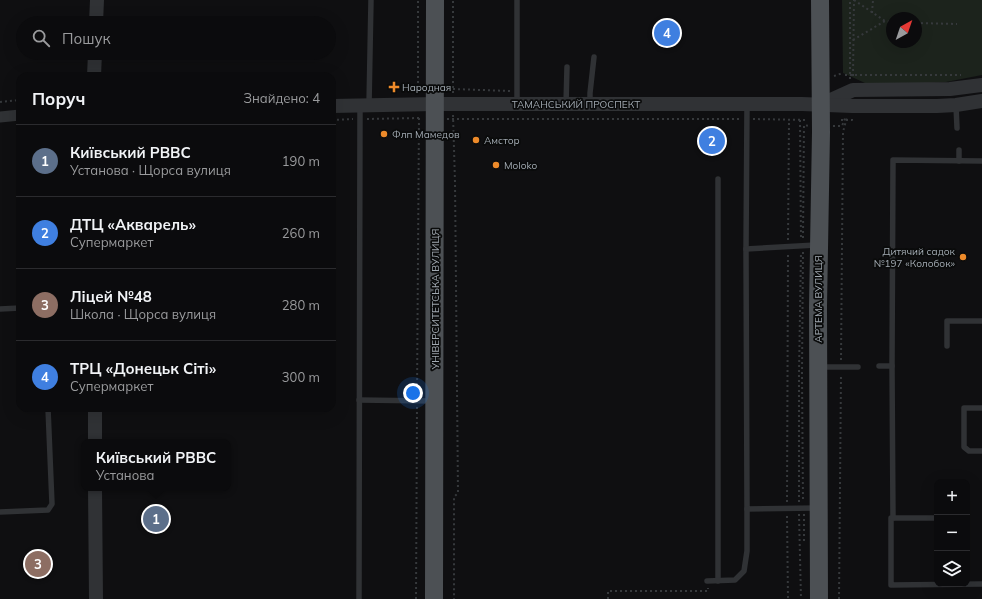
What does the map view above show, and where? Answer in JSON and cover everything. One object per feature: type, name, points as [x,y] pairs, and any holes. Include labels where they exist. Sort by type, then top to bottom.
[{"type":"main road","name":"УНІВЕРСИТЕТСЬКА ВУЛИЦЯ","points":[[434,599],[426,401],[427,111],[435,0]]},
{"type":"main road","name":"АРТЕМА ВУЛИЦЯ","points":[[819,599],[818,367],[820,0]]},
{"type":"street","points":[[96,16],[97,0]]},
{"type":"street","points":[[94,72],[95,60]]},
{"type":"street","name":"ТАМАНСЬКИЙ ПРОСПЕКТ","points":[[820,105],[851,79],[853,90],[950,89],[982,85]]},
{"type":"street","name":"ТАМАНСЬКИЙ ПРОСПЕКТ","points":[[336,107],[363,110],[427,111],[453,104],[820,105],[847,111],[956,105],[982,101]]},
{"type":"street","points":[[0,117],[16,115]]},
{"type":"street","points":[[95,412],[95,439]]},
{"type":"street","points":[[95,491],[96,599]]},
{"type":"lane","points":[[359,599],[359,400],[363,110],[370,0]]},
{"type":"lane","points":[[517,0],[517,104]]},
{"type":"lane","points":[[590,104],[594,57]]},
{"type":"lane","points":[[566,104],[567,67]]},
{"type":"lane","points":[[707,581],[735,580],[744,571],[747,551],[747,105]]},
{"type":"lane","points":[[956,105],[957,128]]},
{"type":"lane","points":[[958,150],[959,161]]},
{"type":"lane","points":[[893,518],[893,160],[982,161]]},
{"type":"lane","points":[[718,179],[718,581]]},
{"type":"lane","points":[[746,249],[819,244]]},
{"type":"lane","points":[[0,309],[16,308]]},
{"type":"lane","points":[[947,346],[947,321],[982,321]]},
{"type":"lane","points":[[818,367],[858,366]]},
{"type":"lane","points":[[879,366],[892,366]]},
{"type":"lane","points":[[359,400],[426,401]]},
{"type":"lane","points":[[982,408],[964,408],[964,447],[970,451],[982,451]]},
{"type":"lane","points":[[0,512],[48,510],[52,504],[48,412]]},
{"type":"lane","points":[[747,509],[818,508]]},
{"type":"lane","points":[[934,518],[890,518],[890,585],[982,584]]},
{"type":"path","points":[[416,599],[426,401],[427,111],[418,0]]},
{"type":"path","points":[[453,0],[453,119],[458,493],[454,497],[454,599]]},
{"type":"path","points":[[850,0],[851,79]]},
{"type":"path","points":[[851,79],[854,0]]},
{"type":"path","points":[[853,40],[885,21],[854,0]]},
{"type":"path","points":[[872,13],[873,0]]},
{"type":"path","points":[[922,23],[957,24]]},
{"type":"path","points":[[845,75],[851,79],[966,75]]},
{"type":"path","points":[[0,102],[16,100]]},
{"type":"path","points":[[336,119],[363,110],[427,111],[453,119],[809,120]]},
{"type":"path","points":[[838,126],[842,126],[849,111],[847,111]]},
{"type":"path","points":[[840,599],[843,132],[847,111]]},
{"type":"path","points":[[788,599],[789,120]]},
{"type":"path","points":[[800,120],[801,245],[799,508],[801,599]]},
{"type":"path","points":[[841,120],[852,120]]},
{"type":"path","points":[[608,599],[608,591],[708,591],[707,581]]},
{"type":"shaded area","points":[[842,0],[982,0],[982,75],[946,82],[865,83],[843,73]]},
{"type":"place","name":"ТРЦ «Донецьк Сіті»","points":[[667,33]]},
{"type":"place","name":"Народная","points":[[394,87]]},
{"type":"place","name":"Флп Мамедов","points":[[384,134]]},
{"type":"place","name":"Амстор","points":[[476,140]]},
{"type":"place","name":"ДТЦ «Акварель»","points":[[712,141]]},
{"type":"place","name":"Moloko","points":[[496,165]]},
{"type":"place","name":"Дитячий садок №197 «Колобок»","points":[[963,257]]},
{"type":"place","name":"Київський РВВС","points":[[156,519]]},
{"type":"place","name":"Ліцей №48","points":[[38,564]]}]
